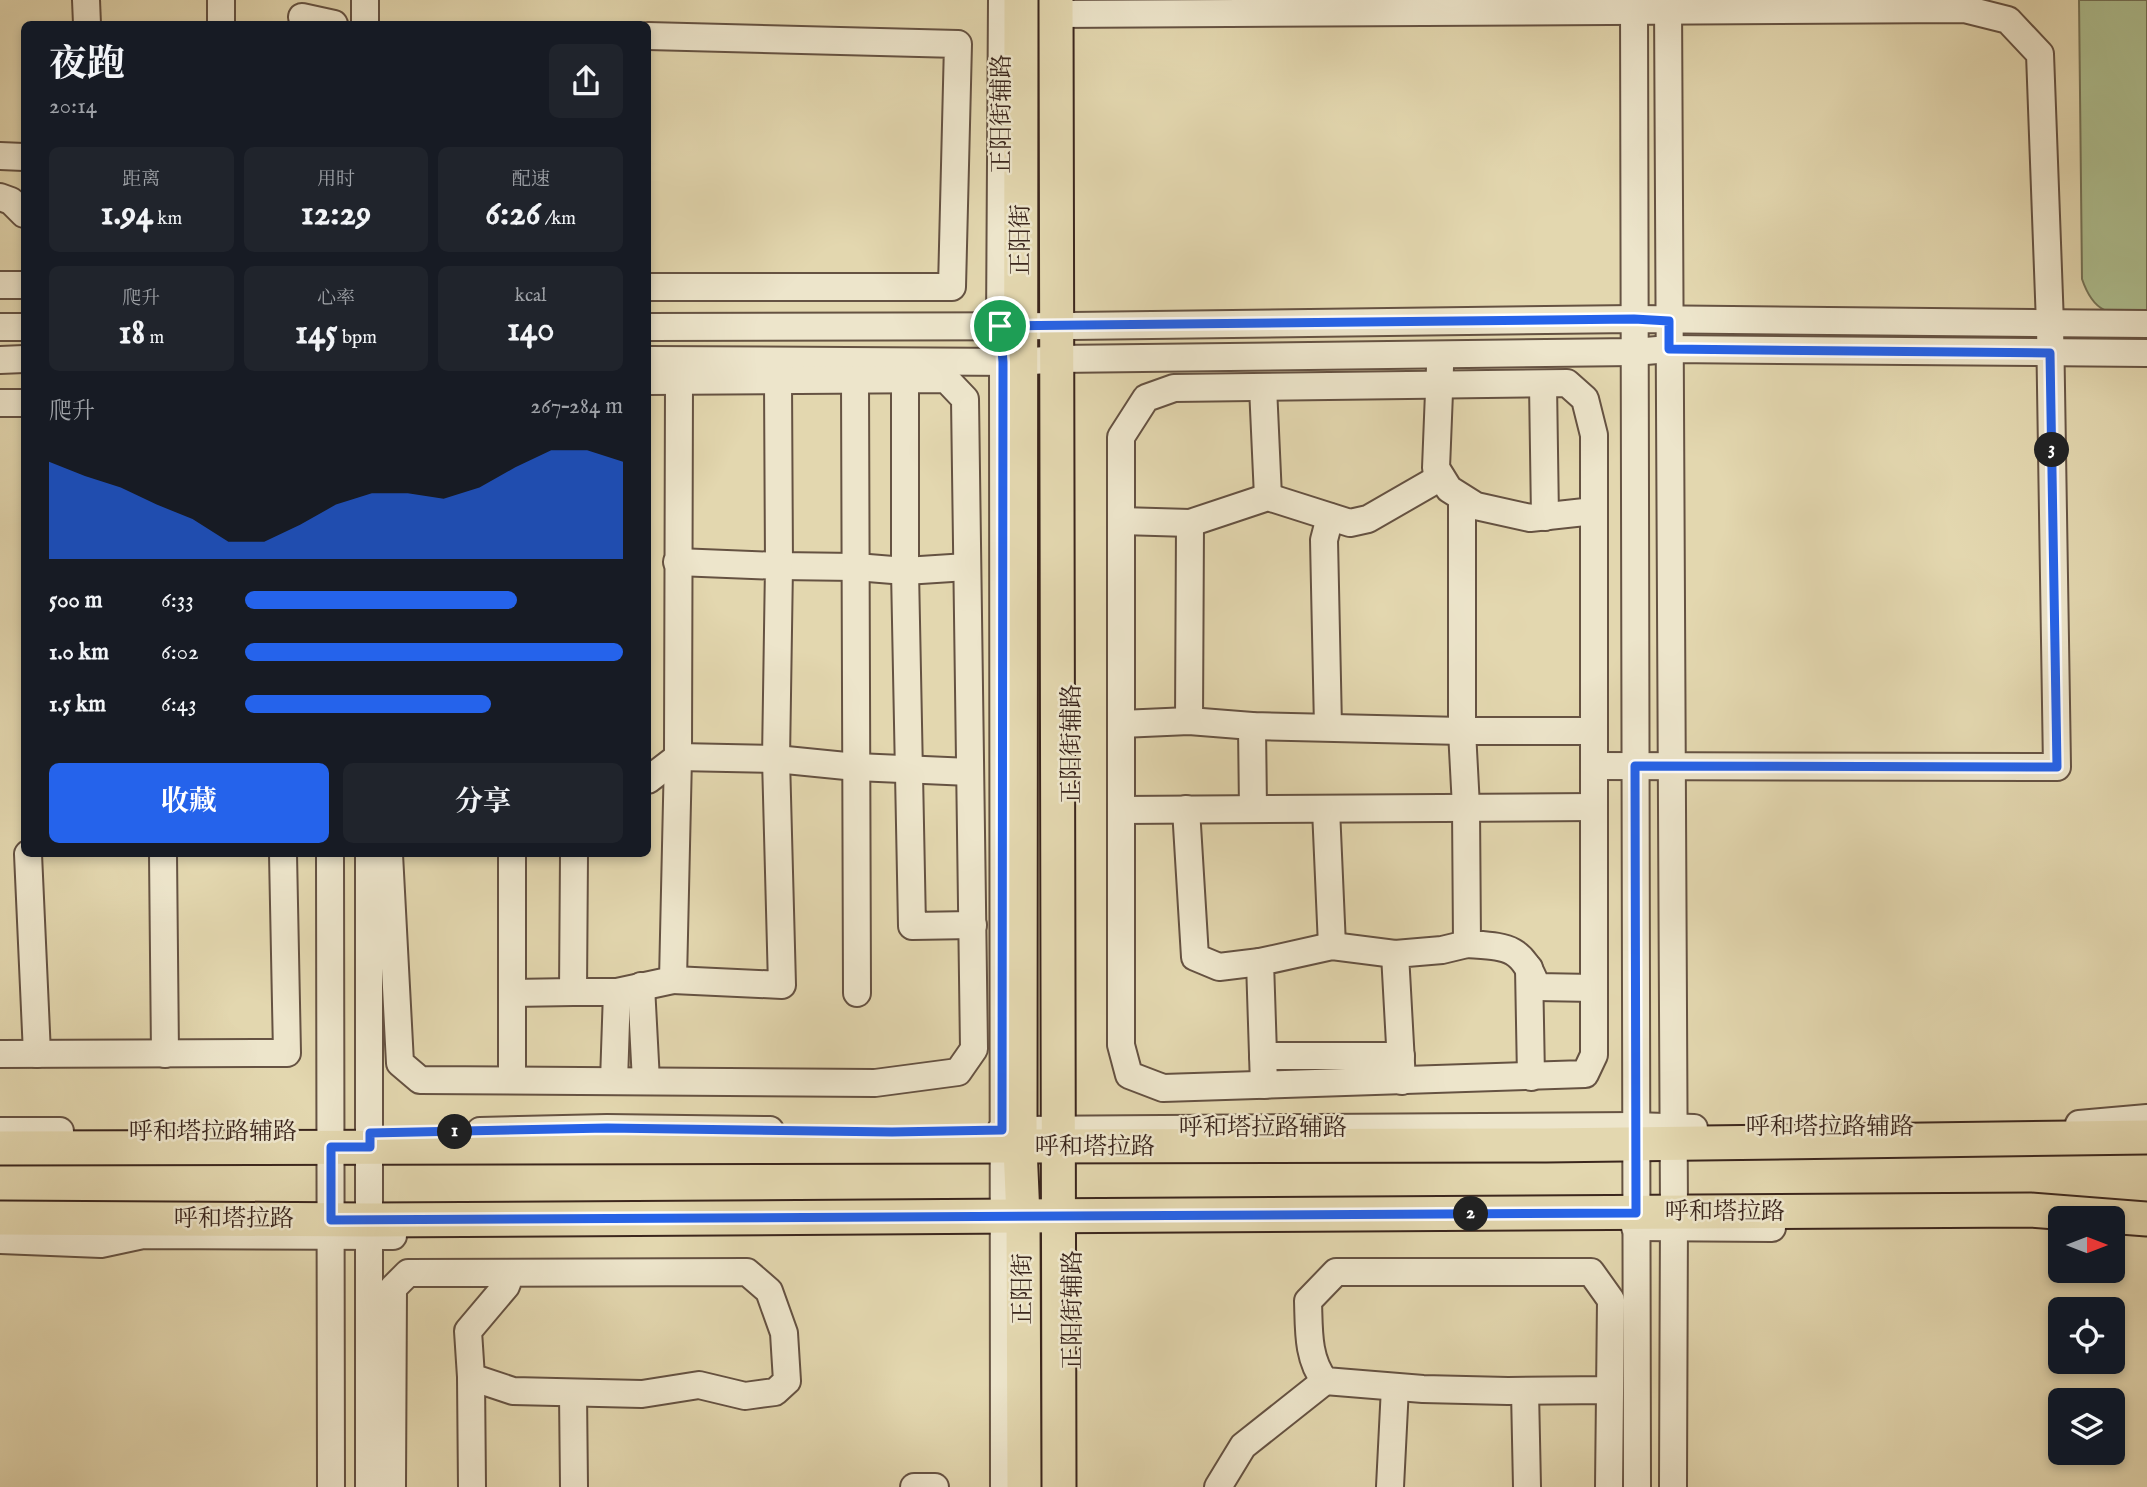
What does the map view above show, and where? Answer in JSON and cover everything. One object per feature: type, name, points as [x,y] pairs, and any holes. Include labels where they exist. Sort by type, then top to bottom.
[{"type":"main road","name":"正阳街","points":[[1021,0],[1011,326],[1011,1138],[1024,1487]]},
{"type":"main road","points":[[1059,1487],[1066,1223],[1064,7]]},
{"type":"main road","name":"呼和塔拉路","points":[[0,1148],[331,1140],[1635,1135],[2147,1137]]},
{"type":"main road","name":"呼和塔拉路","points":[[0,1218],[331,1229],[1674,1221],[2030,1210],[2147,1219]]},
{"type":"street","points":[[86,0],[87,21]]},
{"type":"street","points":[[221,0],[221,21]]},
{"type":"street","points":[[312,18],[327,0]]},
{"type":"street","points":[[365,0],[365,21]]},
{"type":"street","name":"正阳街辅路","points":[[1002,0],[1011,326]]},
{"type":"street","points":[[1637,1487],[1635,1135],[1669,349],[1668,5]]},
{"type":"street","points":[[1064,7],[1668,5],[1964,9],[2008,20],[2040,54],[2050,324],[2057,767],[1594,766]]},
{"type":"street","points":[[1634,6],[1634,352],[1652,765],[1673,1135],[1673,1487]]},
{"type":"street","points":[[651,36],[958,44],[952,287],[651,287]]},
{"type":"street","points":[[0,156],[21,157]]},
{"type":"street","points":[[0,197],[10,201],[21,211]]},
{"type":"street","points":[[0,285],[21,285]]},
{"type":"street","points":[[651,327],[1064,326],[1634,319],[2147,324]]},
{"type":"street","points":[[0,327],[21,327]]},
{"type":"street","points":[[651,360],[1012,362],[1064,359],[1634,352],[1669,349],[2147,353]]},
{"type":"street","points":[[1440,354],[1436,468],[1449,489],[1476,506],[1530,518],[1594,511]]},
{"type":"street","points":[[0,360],[21,359]]},
{"type":"street","points":[[389,857],[400,1063],[420,1080],[875,1083],[958,1072],[974,1049],[965,399],[946,379],[651,381]]},
{"type":"street","points":[[512,993],[629,989],[673,980],[782,985],[776,759],[778,380]]},
{"type":"street","points":[[855,380],[857,993]]},
{"type":"street","points":[[905,380],[905,571],[912,926],[972,925]]},
{"type":"street","points":[[673,980],[678,757],[680,381]]},
{"type":"street","points":[[1263,1056],[1531,1077],[1584,1074],[1594,1055],[1594,435],[1584,399],[1567,383],[1174,388],[1146,398],[1121,437],[1121,1045],[1129,1075],[1163,1088],[1264,1085],[1401,1068]]},
{"type":"street","points":[[1543,384],[1545,517]]},
{"type":"street","points":[[1263,387],[1268,497]]},
{"type":"street","points":[[0,403],[21,403]]},
{"type":"street","points":[[1121,521],[1190,523],[1268,497],[1350,523],[1368,519],[1441,477]]},
{"type":"street","points":[[1462,498],[1462,731],[1466,807],[1467,944]]},
{"type":"street","points":[[1328,727],[1324,540],[1330,517]]},
{"type":"street","points":[[1189,722],[1190,523]]},
{"type":"street","points":[[677,562],[905,571],[967,567]]},
{"type":"street","points":[[1121,724],[1189,722],[1462,731],[1594,730]]},
{"type":"street","points":[[1252,726],[1253,809]]},
{"type":"street","points":[[651,778],[678,757],[776,759],[856,767],[970,772]]},
{"type":"street","points":[[1121,810],[1594,807]]},
{"type":"street","points":[[1186,809],[1195,957],[1219,967],[1260,962],[1332,946],[1395,954],[1442,950],[1467,944],[1507,947],[1529,967],[1536,987],[1594,988]]},
{"type":"street","points":[[1326,809],[1332,946]]},
{"type":"street","points":[[28,857],[37,1054]]},
{"type":"street","points":[[163,857],[165,1054]]},
{"type":"street","points":[[0,1054],[287,1053],[284,857]]},
{"type":"street","points":[[330,857],[331,1487]]},
{"type":"street","points":[[369,857],[369,1487]]},
{"type":"street","points":[[512,857],[512,1080]]},
{"type":"street","points":[[573,992],[574,857]]},
{"type":"street","points":[[1395,954],[1401,1068]]},
{"type":"street","points":[[1260,962],[1264,1085]]},
{"type":"street","points":[[1529,967],[1531,1077]]},
{"type":"street","points":[[629,989],[646,1081]]},
{"type":"street","points":[[614,1081],[629,989]]},
{"type":"street","name":"呼和塔拉路辅路","points":[[1673,1135],[2043,1127],[2147,1118]]},
{"type":"street","name":"呼和塔拉路辅路","points":[[0,1131],[331,1140]]},
{"type":"street","points":[[1674,1221],[2048,1226]]},
{"type":"street","points":[[1004,1487],[1013,1223]]},
{"type":"street","name":"正阳街辅路","points":[[1066,1223],[1074,1487]]},
{"type":"street","points":[[0,1240],[101,1244],[143,1236],[331,1229]]},
{"type":"street","points":[[2125,1230],[2147,1232]]},
{"type":"street","points":[[392,1487],[393,1288],[408,1273],[747,1272],[769,1291],[784,1333],[788,1381],[775,1392],[745,1396],[699,1385],[642,1394],[573,1394],[513,1391],[471,1377]]},
{"type":"street","points":[[1325,1381],[1318,1372],[1309,1342],[1308,1301],[1336,1272],[1591,1272],[1611,1300],[1609,1487]]},
{"type":"street","points":[[472,1487],[468,1331],[506,1286],[512,1273]]},
{"type":"street","points":[[1218,1487],[1242,1446],[1325,1381],[1395,1387],[1525,1391],[1610,1390]]},
{"type":"street","points":[[1390,1487],[1395,1387]]},
{"type":"street","points":[[1525,1391],[1527,1487]]},
{"type":"street","points":[[573,1394],[574,1487]]},
{"type":"street","points":[[914,1487],[935,1487]]},
{"type":"green space","points":[[2079,0],[2147,0],[2147,314],[2106,311],[2093,300],[2082,279]]},
{"type":"route","points":[[1634,319],[1669,321],[1669,349],[2050,353],[2057,767],[1635,766],[1636,1213],[331,1220],[331,1147],[370,1147],[370,1133],[607,1128],[892,1132],[1002,1130],[1003,362],[1000,326],[1634,319]]}]
